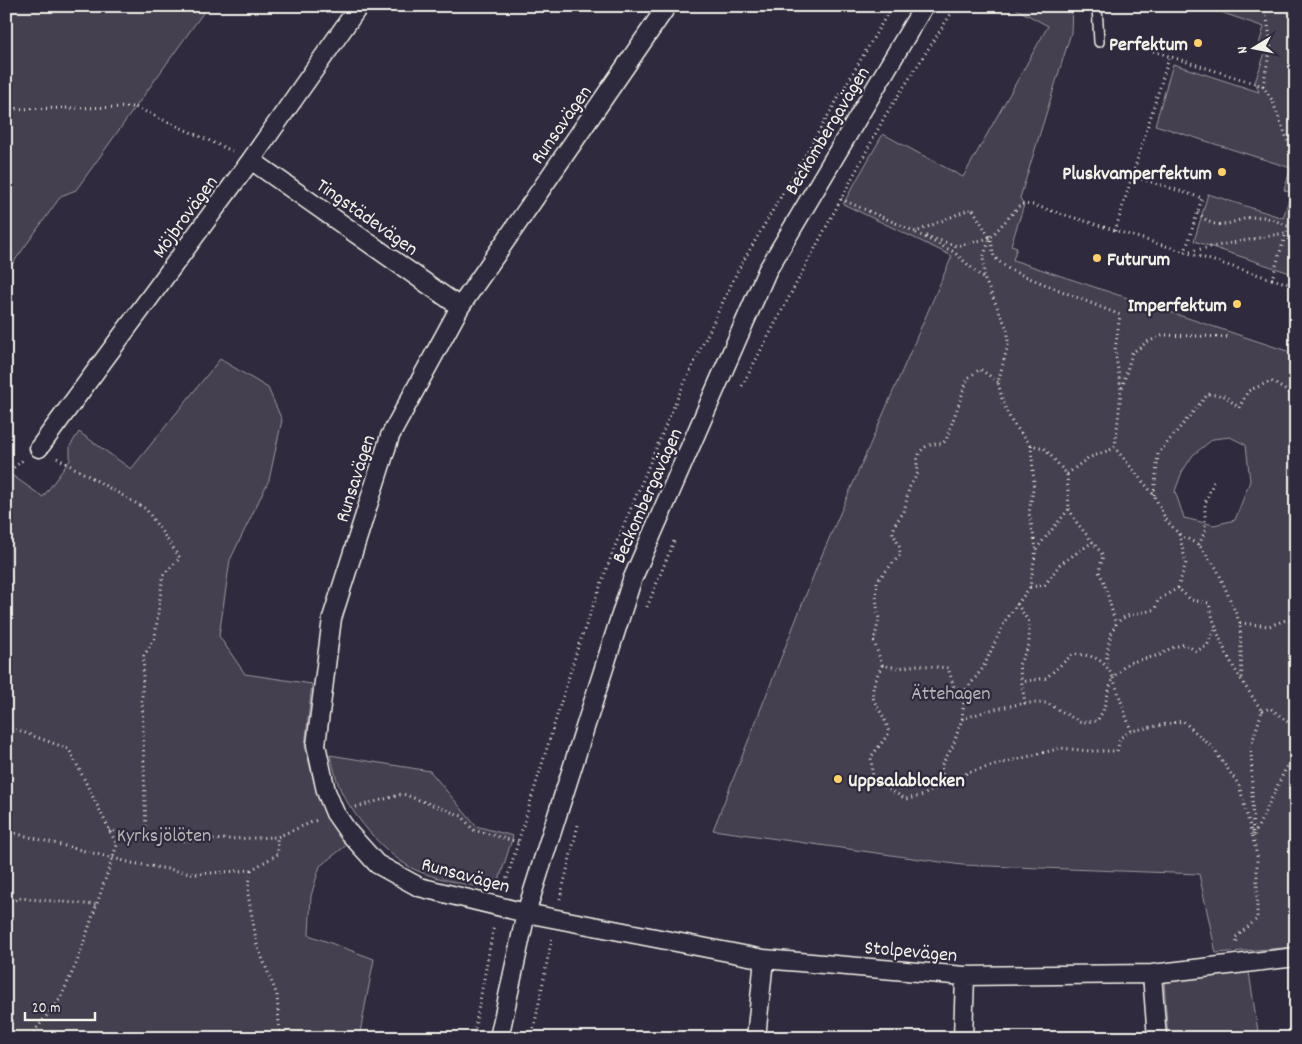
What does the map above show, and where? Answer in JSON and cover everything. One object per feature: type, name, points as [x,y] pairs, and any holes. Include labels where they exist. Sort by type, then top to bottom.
[{"type":"street","name":"Möjbrovägen","points":[[39,448],[251,160],[359,6]]},
{"type":"street","name":"Runsavägen","points":[[526,913],[419,887],[377,864],[335,813],[326,791],[316,745],[332,618],[390,436],[460,306],[667,6]]},
{"type":"street","name":"Beckombergavägen","points":[[499,1038],[526,913],[632,580],[767,271],[924,6]]},
{"type":"street","name":"Tingstädevägen","points":[[251,160],[460,306]]},
{"type":"street","name":"Stolpevägen","points":[[526,913],[764,959],[965,976],[1152,974],[1296,957]]},
{"type":"street","points":[[756,1038],[764,959]]},
{"type":"street","points":[[1152,974],[1156,1038]]},
{"type":"street","points":[[963,1038],[965,976]]},
{"type":"lane","points":[[1097,6],[1099,42]]},
{"type":"path","points":[[739,392],[885,116],[956,6]]},
{"type":"path","points":[[1263,86],[1271,44],[1265,6]]},
{"type":"path","points":[[1115,32],[1115,41],[1263,86],[1272,100],[1296,162]]},
{"type":"path","points":[[1115,230],[1169,58]]},
{"type":"path","points":[[6,109],[135,107],[251,160]]},
{"type":"path","points":[[1132,176],[1202,198],[1185,252]]},
{"type":"path","points":[[841,199],[916,232],[954,252],[985,280]]},
{"type":"path","points":[[1272,279],[1296,200]]},
{"type":"path","points":[[944,784],[941,766],[953,746],[962,719],[965,691],[983,668],[994,641],[1030,588],[1036,549],[1029,513],[1034,483],[1031,445],[1012,422],[1003,403],[998,382],[1008,345],[1008,331],[985,280],[983,258],[990,238],[1021,204],[1033,205],[1296,286]]},
{"type":"path","points":[[916,232],[972,208],[990,238],[994,257],[1010,270],[1120,315],[1115,350],[1122,392]]},
{"type":"path","points":[[1198,211],[1206,221],[1219,225],[1261,217],[1288,226]]},
{"type":"path","points":[[916,232],[957,246],[990,238]]},
{"type":"path","points":[[1185,252],[1286,233]]},
{"type":"path","points":[[1227,338],[1164,335],[1147,342],[1132,353],[1122,392],[1115,448],[1154,495],[1166,520],[1179,534],[1200,545],[1217,569],[1240,623],[1242,680]]},
{"type":"path","points":[[998,382],[980,369],[968,378],[946,440],[942,444],[933,443],[922,448],[915,461],[918,472],[909,488],[904,512],[895,524],[893,534],[900,548],[900,555],[877,581],[876,599],[879,619],[874,641],[882,665],[872,686],[874,703],[886,722],[889,733],[871,757],[873,780],[906,799],[921,796],[978,770],[1061,748],[1117,751],[1120,738],[1131,731],[1183,721],[1212,747],[1239,785],[1253,838],[1257,856],[1257,918],[1236,937],[1241,964]]},
{"type":"path","points":[[1154,495],[1158,454],[1208,394],[1225,396],[1239,408],[1248,391],[1271,381],[1296,396]]},
{"type":"path","points":[[1031,445],[1044,448],[1068,474],[1069,509],[1077,523],[1103,555],[1099,572],[1104,582],[1116,625]]},
{"type":"path","points":[[39,448],[146,509],[180,558],[163,575],[155,637],[144,656],[142,695],[146,836]]},
{"type":"path","points":[[1068,474],[1088,458],[1115,448]]},
{"type":"path","points":[[1200,545],[1206,531],[1205,504],[1214,481]]},
{"type":"path","points":[[1036,549],[1069,509]]},
{"type":"path","points":[[645,612],[677,532]]},
{"type":"path","points":[[1106,663],[1116,625],[1124,617],[1143,614],[1155,609],[1158,600],[1178,588],[1186,563],[1179,534]]},
{"type":"path","points":[[1030,588],[1045,585],[1060,564],[1093,542]]},
{"type":"path","points":[[1178,588],[1191,600],[1209,603],[1214,630],[1226,657],[1262,711]]},
{"type":"path","points":[[1018,604],[1029,622],[1029,644],[1019,665],[1025,703]]},
{"type":"path","points":[[1240,623],[1269,626],[1286,620],[1296,621]]},
{"type":"path","points":[[962,719],[990,710],[1025,703],[1047,703],[1080,722],[1097,721],[1103,711],[1113,677],[1128,663],[1160,655],[1171,648],[1185,644],[1196,651],[1207,646],[1214,630]]},
{"type":"path","points":[[1022,682],[1046,678],[1073,654],[1092,655],[1106,663],[1113,677],[1131,731]]},
{"type":"path","points":[[882,665],[898,668],[918,665],[948,668],[954,687],[965,691]]},
{"type":"path","points":[[1262,711],[1270,708],[1293,726],[1296,733]]},
{"type":"path","points":[[1253,838],[1251,746],[1262,711]]},
{"type":"path","points":[[6,726],[69,748],[117,845],[77,962],[60,999],[29,1038]]},
{"type":"path","points":[[1253,838],[1288,764],[1296,757]]},
{"type":"path","points":[[109,831],[182,841],[277,837],[335,813],[402,794],[462,816],[473,830],[519,842]]},
{"type":"path","points":[[532,1038],[556,918],[578,824]]},
{"type":"path","points":[[6,832],[132,863],[198,874],[251,870],[278,854],[277,837]]},
{"type":"path","points":[[251,870],[248,894],[257,945],[277,995],[280,1038]]},
{"type":"path","points":[[6,904],[19,898],[97,905]]},
{"type":"green space","points":[[6,6],[208,6],[76,190],[61,196],[6,273]]},
{"type":"green space","name":"Ättehagen","points":[[1011,6],[1072,6],[1071,33],[1020,198],[1024,205],[1011,245],[1017,247],[1013,260],[1296,354],[1296,947],[1216,953],[1199,874],[962,865],[713,830],[818,564],[952,256],[843,204],[883,134],[963,177],[1048,26]],"holes":[[[1230,437],[1246,445],[1250,481],[1235,520],[1214,525],[1184,518],[1175,491],[1182,472],[1193,455],[1213,439]]]},
{"type":"green space","points":[[1203,6],[1296,6],[1296,275],[1194,241],[1208,194],[1283,218],[1291,193],[1284,190],[1291,168],[1155,125],[1173,64],[1259,92],[1255,82],[1266,50],[1258,47],[1264,27]]},
{"type":"green space","name":"Kyrksjölöten","points":[[220,359],[268,388],[282,420],[269,480],[230,560],[219,636],[245,674],[312,684],[305,746],[318,798],[348,844],[320,866],[311,896],[309,935],[374,959],[359,1038],[6,1038],[6,471],[43,497],[70,460],[70,446],[79,432],[131,469]]},
{"type":"green space","points":[[330,755],[430,771],[476,826],[513,836],[496,890],[427,874],[408,866],[389,852],[363,825],[343,795]]},
{"type":"green space","points":[[1249,972],[1259,1038],[1168,1038],[1164,981]]},
{"type":"place","name":"Perfektum","points":[[1198,43]]},
{"type":"place","name":"Pluskvamperfektum","points":[[1222,172]]},
{"type":"place","name":"Futurum","points":[[1097,258]]},
{"type":"place","name":"Imperfektum","points":[[1237,304]]},
{"type":"place","name":"Uppsalablocken","points":[[838,779]]}]
